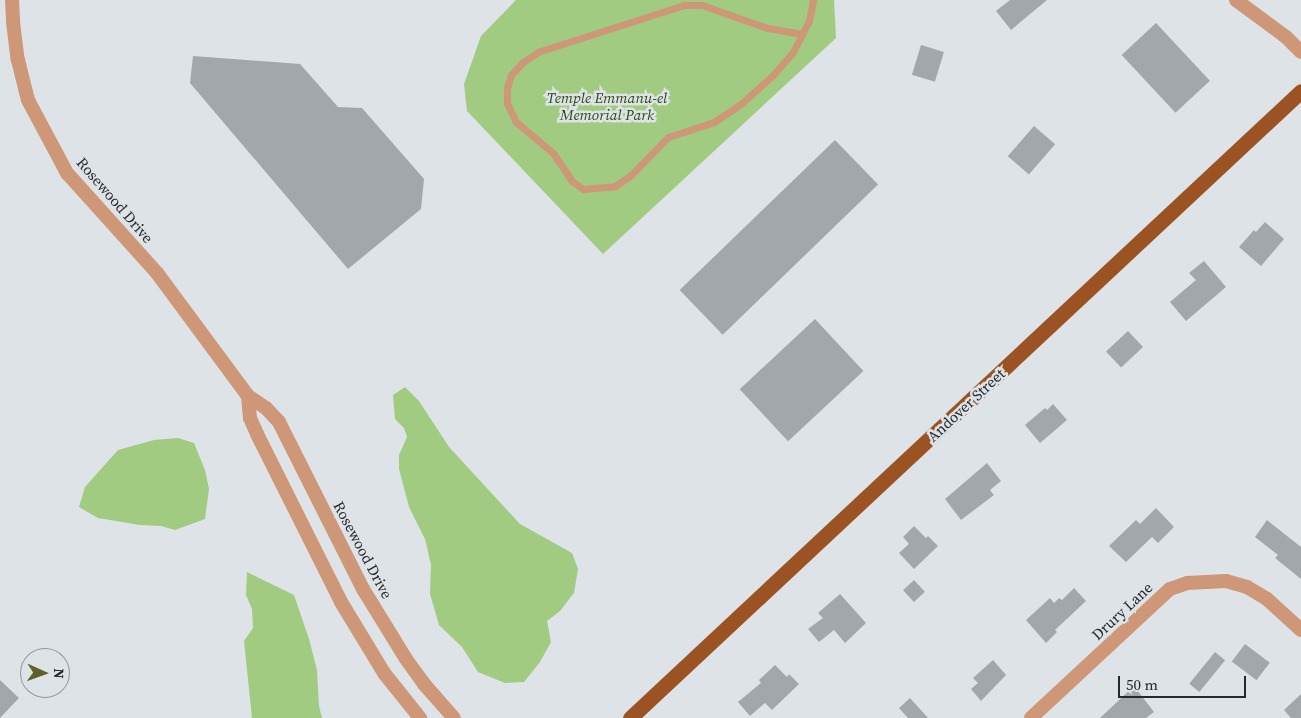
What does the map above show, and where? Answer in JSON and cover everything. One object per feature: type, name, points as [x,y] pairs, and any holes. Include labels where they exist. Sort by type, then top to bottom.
[{"type":"highway","name":"Andover Street","points":[[630,718],[1301,91]]},
{"type":"street","name":"Rosewood Drive","points":[[12,0],[18,60],[28,100],[67,173],[157,273],[248,396],[266,408],[279,422],[363,589],[406,659],[454,718]]},
{"type":"street","points":[[1236,0],[1280,32],[1301,52]]},
{"type":"street","name":"Rosewood Drive","points":[[248,396],[250,418],[256,434],[341,602],[384,673],[420,718]]},
{"type":"street","name":"Drury Lane","points":[[1031,718],[1170,589],[1187,583],[1226,581],[1246,587],[1267,599],[1301,630]]},
{"type":"lane","points":[[802,34],[767,28],[702,5],[684,5],[538,52],[523,62],[512,75],[507,88],[507,103],[516,122],[553,153],[583,189],[615,186],[630,176],[668,137],[714,122],[742,103],[773,75],[793,52],[809,21],[813,0]]},
{"type":"green space","name":"Temple Emmanu-el Memorial Park","points":[[516,0],[834,0],[836,38],[603,254],[467,111],[464,84],[481,36]]},
{"type":"green space","points":[[405,387],[419,401],[449,447],[520,524],[572,553],[578,569],[574,593],[560,611],[547,621],[551,642],[540,662],[524,682],[505,683],[478,672],[462,647],[439,625],[430,594],[431,565],[425,539],[409,507],[399,469],[399,455],[407,437],[404,428],[395,419],[393,395]]},
{"type":"green space","points":[[178,438],[194,443],[205,470],[209,489],[205,519],[175,530],[161,526],[140,525],[98,518],[79,507],[85,487],[118,450],[154,440]]},
{"type":"green space","points":[[247,572],[294,595],[317,670],[319,706],[322,718],[252,718],[244,641],[253,628],[252,609],[246,595]]},
{"type":"building","points":[[1010,0],[1047,0],[1011,30],[996,11]]},
{"type":"building","points":[[1156,23],[1210,81],[1176,113],[1122,55]]},
{"type":"building","points":[[921,45],[944,52],[935,82],[912,75]]},
{"type":"building","points":[[193,56],[300,64],[338,107],[362,108],[424,179],[421,209],[348,269],[190,83]]},
{"type":"building","points":[[1034,126],[1055,144],[1029,175],[1008,156]]},
{"type":"building","points":[[835,140],[878,185],[723,335],[680,290]]},
{"type":"building","points":[[1265,222],[1284,239],[1261,266],[1239,247],[1254,230],[1256,232]]},
{"type":"building","points":[[1204,261],[1226,287],[1186,321],[1170,302],[1196,280],[1189,273]]},
{"type":"building","points":[[815,319],[863,371],[788,441],[740,389]]},
{"type":"building","points":[[1128,331],[1143,347],[1121,368],[1106,351]]},
{"type":"building","points":[[1053,404],[1067,420],[1040,443],[1025,425],[1045,408],[1047,410]]},
{"type":"building","points":[[987,463],[1001,481],[990,490],[994,495],[961,520],[945,499]]},
{"type":"building","points":[[1156,508],[1174,527],[1158,543],[1152,537],[1126,562],[1109,546],[1136,520],[1140,524]]},
{"type":"building","points":[[1267,520],[1301,547],[1301,579],[1275,558],[1278,555],[1255,537]]},
{"type":"building","points":[[914,526],[926,538],[928,536],[938,546],[914,569],[899,553],[909,544],[903,537]]},
{"type":"building","points":[[914,580],[925,592],[914,602],[903,590]]},
{"type":"building","points":[[1074,588],[1086,601],[1055,630],[1057,632],[1046,643],[1026,620],[1050,598],[1054,603],[1059,598],[1062,600]]},
{"type":"building","points":[[840,594],[866,623],[845,643],[834,630],[819,642],[808,629],[823,618],[818,613]]},
{"type":"building","points":[[1245,644],[1270,663],[1257,680],[1232,662]]},
{"type":"building","points":[[1215,652],[1225,660],[1199,692],[1189,684]]},
{"type":"building","points":[[993,660],[1006,675],[981,701],[971,689],[978,683],[973,678]]},
{"type":"building","points":[[775,665],[787,677],[789,674],[799,684],[772,710],[765,703],[750,716],[738,702],[761,683],[759,680]]},
{"type":"building","points":[[0,680],[19,698],[0,718]]},
{"type":"building","points":[[1134,686],[1154,712],[1146,718],[1100,718]]},
{"type":"building","points":[[1301,694],[1301,718],[1291,718],[1284,710]]},
{"type":"building","points":[[910,698],[928,718],[908,718],[899,708]]}]
